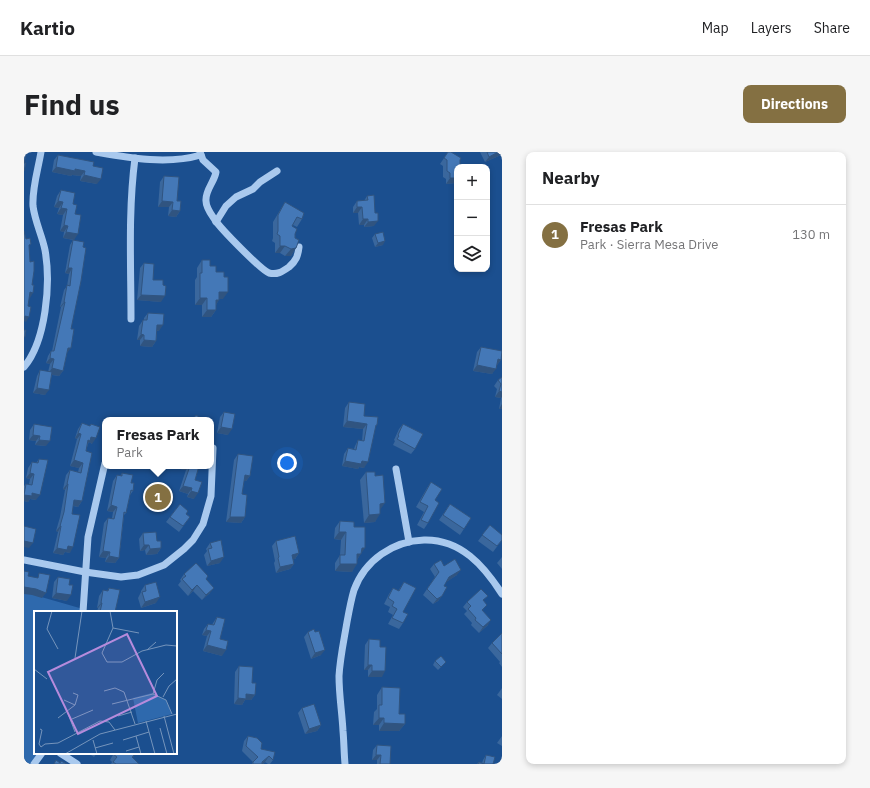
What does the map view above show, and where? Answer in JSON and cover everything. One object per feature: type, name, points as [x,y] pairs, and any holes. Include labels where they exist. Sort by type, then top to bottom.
[{"type":"street","points":[[24,367],[39,342],[45,314],[47,284],[46,258],[33,202],[34,188],[41,152]]},
{"type":"street","points":[[96,152],[148,160],[175,160],[191,158],[200,154],[206,164],[216,172],[207,190],[207,206],[216,222],[258,266],[267,272],[277,274],[295,262],[298,258],[299,247]]},
{"type":"street","points":[[131,319],[130,226],[131,200],[136,158]]},
{"type":"street","points":[[216,222],[230,201],[253,189],[277,170]]},
{"type":"street","points":[[83,611],[88,537],[104,469]]},
{"type":"street","points":[[24,560],[85,572],[121,577],[138,575],[164,566],[184,549],[203,524],[211,496],[213,469]]},
{"type":"street","points":[[396,469],[409,542]]},
{"type":"street","points":[[345,764],[340,709],[342,649],[352,596],[357,582],[370,563],[382,553],[409,542],[421,540],[435,541],[456,547],[479,563],[492,578],[502,594]]},
{"type":"street","points":[[34,764],[41,754]]},
{"type":"street","points":[[62,754],[77,764]]},
{"type":"shaded area","points":[[24,592],[83,609],[83,611],[34,611],[34,754],[41,754],[34,764],[24,764]]},
{"type":"building","points":[[24,152],[27,152],[24,163]]},
{"type":"building","points":[[448,152],[451,152],[461,158],[460,164],[454,164],[454,178],[450,178],[450,173],[447,171],[447,160],[444,158]]},
{"type":"building","points":[[487,152],[498,152],[489,157]]},
{"type":"building","points":[[58,155],[94,162],[93,166],[103,168],[101,179],[84,175],[85,171],[75,169],[75,171],[56,167]]},
{"type":"building","points":[[164,176],[179,177],[177,201],[181,201],[180,211],[172,210],[173,202],[162,201]]},
{"type":"building","points":[[61,190],[75,193],[73,204],[77,205],[75,214],[81,215],[78,234],[66,232],[68,226],[64,225],[67,209],[61,208],[63,202],[58,201]]},
{"type":"building","points":[[374,195],[375,213],[378,213],[378,221],[368,222],[368,219],[363,219],[362,207],[357,207],[357,201],[368,200],[367,196]]},
{"type":"building","points":[[285,202],[304,213],[302,219],[297,217],[292,226],[297,229],[295,238],[299,240],[296,248],[291,249],[285,246],[280,246],[280,236],[277,234],[278,215]]},
{"type":"building","points":[[24,231],[26,239],[30,238],[30,262],[34,261],[32,285],[34,285],[33,293],[30,292],[28,306],[31,307],[29,317],[25,316],[24,321]]},
{"type":"building","points":[[383,232],[385,241],[378,243],[375,234]]},
{"type":"building","points":[[73,240],[84,242],[83,247],[86,248],[71,329],[74,329],[71,348],[68,348],[63,371],[52,368],[54,359],[50,358],[51,351],[54,351],[65,302],[67,285],[70,286],[72,268],[68,268]]},
{"type":"building","points":[[202,260],[210,260],[210,266],[216,266],[216,272],[224,272],[224,277],[228,277],[228,292],[219,292],[219,300],[216,300],[216,310],[207,310],[207,298],[200,298],[200,273],[202,273]]},
{"type":"building","points":[[144,263],[154,264],[153,280],[163,280],[163,285],[166,286],[165,296],[141,295]]},
{"type":"building","points":[[148,313],[164,314],[163,325],[157,325],[156,341],[144,340],[144,335],[141,334],[143,320],[147,320]]},
{"type":"building","points":[[24,330],[26,330],[25,337],[24,337]]},
{"type":"building","points":[[481,347],[502,351],[501,360],[498,359],[496,369],[477,365]]},
{"type":"building","points":[[40,370],[52,372],[49,390],[37,388]]},
{"type":"building","points":[[502,377],[502,392],[499,391],[501,384],[498,380]]},
{"type":"building","points":[[349,402],[365,404],[364,416],[378,417],[368,462],[362,461],[361,464],[345,461],[348,448],[356,450],[358,440],[364,441],[367,424],[347,421]]},
{"type":"building","points":[[224,412],[235,414],[232,429],[221,427]]},
{"type":"building","points":[[82,423],[100,427],[96,438],[91,437],[90,441],[88,440],[86,451],[92,453],[82,501],[74,500],[72,514],[80,515],[73,547],[68,546],[67,550],[57,548],[70,470],[81,473],[83,463],[74,460],[81,434],[78,433]]},
{"type":"building","points":[[34,424],[52,427],[50,441],[39,440],[40,436],[33,435]]},
{"type":"building","points":[[403,424],[423,434],[415,449],[397,439]]},
{"type":"building","points":[[238,454],[253,456],[250,476],[245,475],[242,494],[247,495],[245,517],[230,517]]},
{"type":"building","points":[[39,459],[48,460],[40,495],[32,493],[32,496],[24,495],[26,484],[32,485],[34,474],[30,473],[32,462],[38,463]]},
{"type":"building","points":[[189,469],[198,469],[195,480],[202,482],[198,493],[191,491],[192,488],[183,486]]},
{"type":"building","points":[[366,472],[375,472],[375,476],[383,475],[385,503],[380,504],[380,514],[369,515]]},
{"type":"building","points":[[122,473],[133,475],[131,483],[134,483],[126,513],[124,512],[119,558],[109,556],[110,552],[103,551],[108,518],[114,519],[117,507],[111,505],[117,475],[122,476]]},
{"type":"building","points":[[431,482],[442,489],[435,500],[439,503],[428,523],[421,520],[428,506],[420,502]]},
{"type":"building","points":[[180,504],[188,511],[186,514],[190,517],[183,526],[170,517]]},
{"type":"building","points":[[450,504],[471,518],[464,529],[443,515]]},
{"type":"building","points":[[340,521],[354,522],[354,527],[365,527],[365,548],[362,548],[361,554],[357,554],[357,564],[340,564],[340,555],[345,555],[346,532],[339,532]]},
{"type":"building","points":[[490,525],[502,535],[502,540],[497,546],[482,535]]},
{"type":"building","points":[[24,526],[36,529],[33,543],[24,541]]},
{"type":"building","points":[[156,532],[157,541],[161,541],[161,548],[150,549],[149,545],[144,545],[143,533]]},
{"type":"building","points":[[295,536],[299,553],[292,555],[294,564],[280,567],[276,541]]},
{"type":"building","points":[[221,540],[224,557],[211,561],[208,549],[212,548],[210,543]]},
{"type":"building","points":[[455,559],[461,570],[449,577],[444,586],[447,587],[442,596],[437,599],[427,589],[439,572],[434,564],[441,560],[444,566]]},
{"type":"building","points":[[196,563],[208,576],[206,579],[214,588],[206,595],[197,585],[192,590],[182,579],[186,576],[184,574]]},
{"type":"building","points":[[24,571],[29,572],[28,576],[38,578],[39,573],[50,575],[46,593],[36,589],[24,587]]},
{"type":"building","points":[[58,577],[70,579],[69,585],[73,585],[71,595],[56,593]]},
{"type":"building","points":[[156,582],[160,597],[145,602],[142,592],[146,591],[145,585]]},
{"type":"building","points":[[404,582],[416,588],[403,612],[408,614],[403,623],[392,618],[397,609],[392,606],[394,602],[388,598],[393,588],[399,591]]},
{"type":"building","points":[[109,588],[120,590],[115,611],[100,611],[103,590],[108,591]]},
{"type":"building","points":[[481,589],[488,596],[483,600],[487,605],[482,610],[491,620],[483,627],[475,620],[476,618],[468,609],[471,606],[467,602]]},
{"type":"building","points":[[217,617],[225,619],[220,639],[228,641],[226,650],[207,645],[211,631],[206,630],[208,624],[214,625]]},
{"type":"building","points":[[314,629],[315,632],[319,631],[325,650],[315,653],[308,632]]},
{"type":"building","points":[[502,633],[502,654],[492,643]]},
{"type":"building","points":[[369,639],[380,640],[380,647],[386,647],[385,671],[372,671],[372,665],[368,665]]},
{"type":"building","points":[[441,656],[446,662],[441,667],[435,661]]},
{"type":"building","points":[[239,666],[253,667],[252,683],[256,683],[255,695],[246,694],[246,699],[238,698]]},
{"type":"building","points":[[382,687],[400,688],[399,714],[405,714],[405,724],[384,723],[384,718],[379,718],[379,705],[382,705]]},
{"type":"building","points":[[314,704],[321,725],[309,729],[302,708]]},
{"type":"building","points":[[248,736],[257,738],[262,743],[261,749],[275,752],[273,760],[269,756],[262,762],[262,764],[253,764],[258,757],[246,746]]},
{"type":"building","points":[[377,745],[391,746],[390,764],[380,764],[381,755],[376,755]]},
{"type":"building","points":[[113,754],[132,754],[134,756],[132,757],[139,764],[116,764],[113,762],[117,757]]},
{"type":"building","points":[[486,755],[495,757],[493,764],[484,764]]},
{"type":"building","points":[[56,760],[60,763],[61,761],[67,764],[54,764]]},
{"type":"place","name":"Fresas Park","points":[[158,497]]}]
